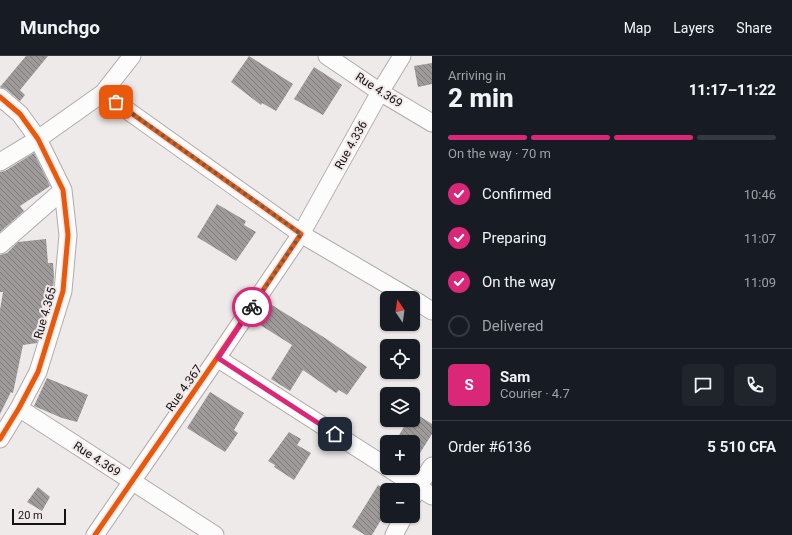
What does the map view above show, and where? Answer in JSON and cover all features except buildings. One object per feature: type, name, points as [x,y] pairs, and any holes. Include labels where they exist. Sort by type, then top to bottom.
[{"type":"street","points":[[0,162],[38,139],[103,93],[132,56]]},
{"type":"street","name":"Rue 4.369","points":[[327,56],[380,92],[432,123]]},
{"type":"street","name":"Rue 4.336","points":[[301,234],[380,92],[402,56]]},
{"type":"street","points":[[103,93],[301,234],[398,291]]},
{"type":"street","name":"Rue 4.365","points":[[0,97],[20,114],[38,139],[63,190],[68,236],[63,291],[38,372],[19,408],[0,439]]},
{"type":"street","points":[[0,245],[63,190]]},
{"type":"street","name":"Rue 4.367","points":[[95,535],[218,358],[301,234]]},
{"type":"street","points":[[420,303],[432,310]]},
{"type":"street","points":[[218,358],[380,463]]},
{"type":"street","name":"Rue 4.369","points":[[19,408],[215,535]]},
{"type":"street","points":[[397,475],[421,493],[432,466]]},
{"type":"street","points":[[394,535],[400,523]]},
{"type":"cycle path","points":[[95,535],[301,234],[103,93]]},
{"type":"cycle path","points":[[0,97],[20,114],[38,139],[63,190],[68,235],[63,291],[38,372],[19,408],[0,439]]},
{"type":"way so far","points":[[116,102],[301,234],[252,307]]},
{"type":"route","points":[[252,307],[218,358],[335,434]]}]
